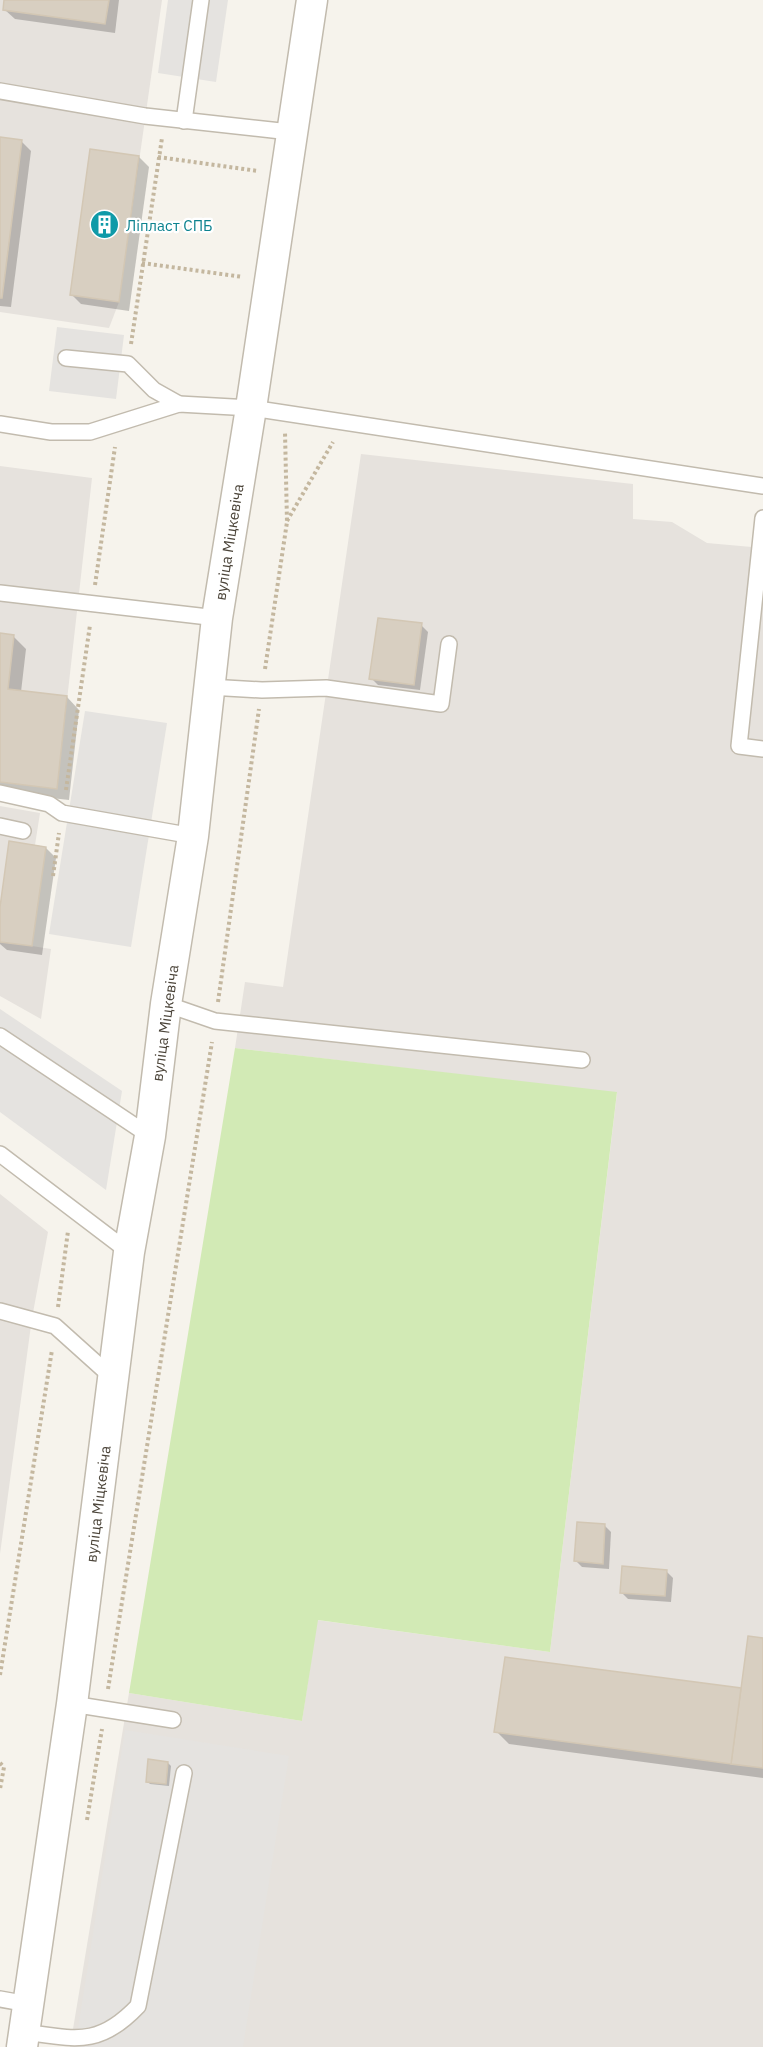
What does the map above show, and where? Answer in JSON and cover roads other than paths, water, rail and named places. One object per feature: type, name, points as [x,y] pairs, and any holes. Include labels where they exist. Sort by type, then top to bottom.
[{"type":"street","name":"вуліца Міцкевіча","points":[[19,2021],[72,1704],[129,1252],[150,1136],[166,1004],[193,836],[217,618],[312,0]]},
{"type":"lane","points":[[183,121],[201,0]]},
{"type":"lane","points":[[0,91],[183,121],[290,132]]},
{"type":"lane","points":[[66,358],[128,364],[154,390],[178,404]]},
{"type":"lane","points":[[0,424],[51,432],[90,432],[119,425],[153,410],[178,404],[251,408],[346,420],[763,486]]},
{"type":"lane","points":[[763,518],[739,746],[763,749]]},
{"type":"lane","points":[[0,593],[217,618]]},
{"type":"lane","points":[[209,687],[262,690],[326,688],[441,704],[449,644]]},
{"type":"lane","points":[[0,793],[49,804],[62,813],[193,836]]},
{"type":"lane","points":[[0,826],[23,831]]},
{"type":"lane","points":[[166,1004],[215,1021],[582,1060]]},
{"type":"lane","points":[[0,1036],[150,1136]]},
{"type":"lane","points":[[0,1154],[129,1252]]},
{"type":"lane","points":[[0,1311],[56,1326],[114,1379]]},
{"type":"lane","points":[[72,1704],[173,1720]]},
{"type":"lane","points":[[19,2021],[76,2039],[100,2036],[121,2025],[138,2006],[184,1773]]},
{"type":"place","name":"Ліпласт СПБ","points":[[105,225]]}]
